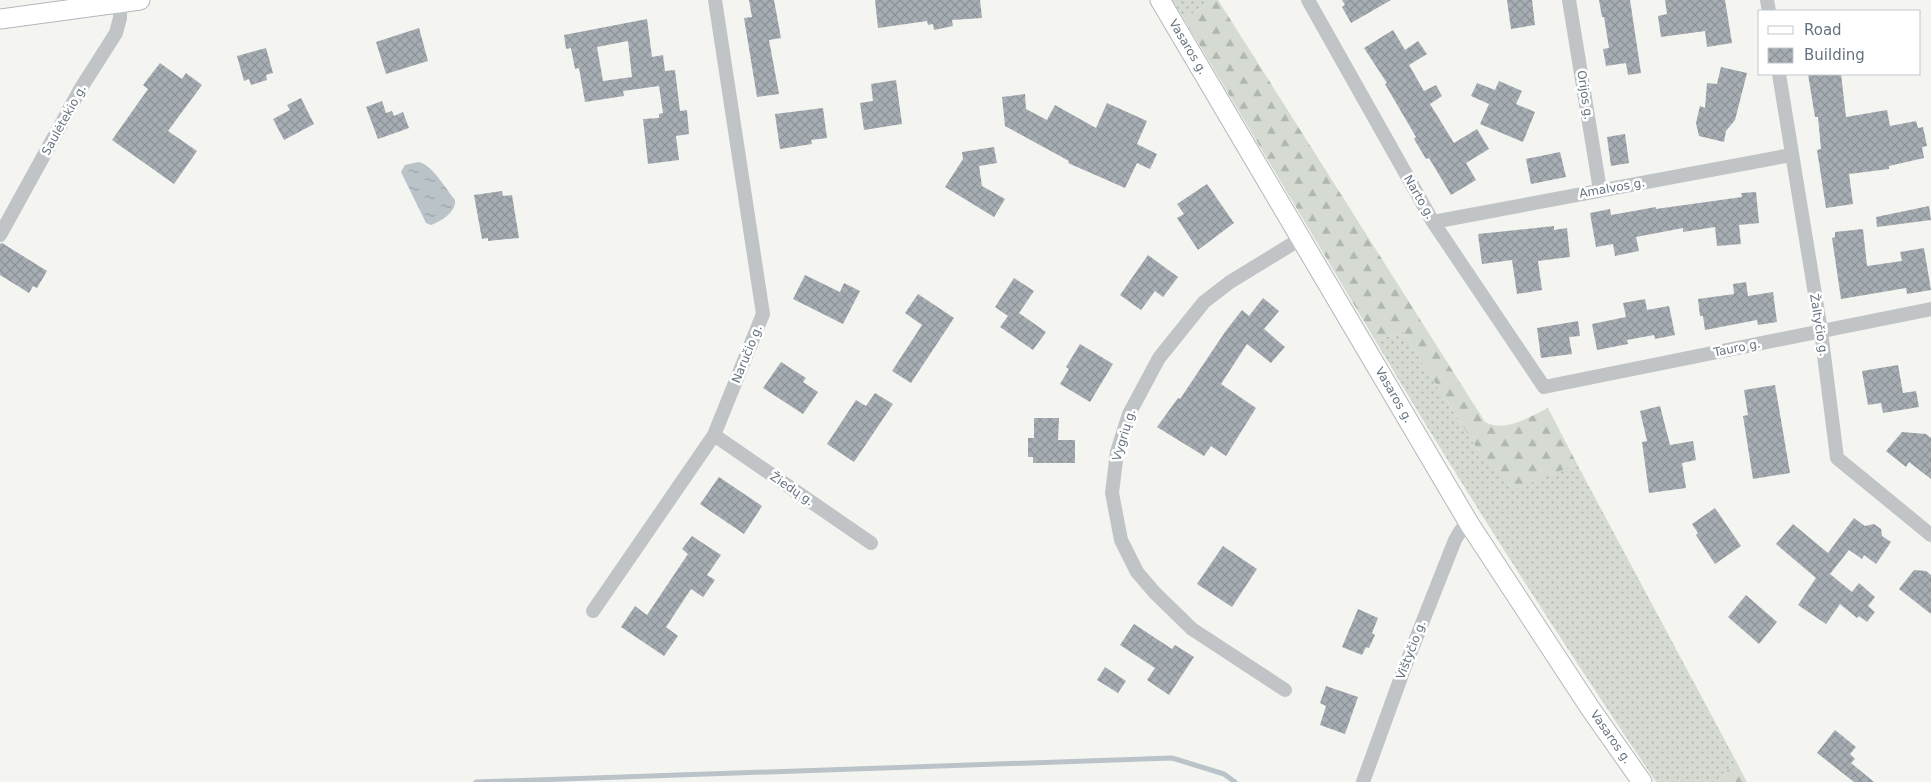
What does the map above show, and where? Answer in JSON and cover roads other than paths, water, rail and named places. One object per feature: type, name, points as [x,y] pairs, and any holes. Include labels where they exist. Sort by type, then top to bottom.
[{"type":"main road","points":[[0,20],[78,4],[120,3],[140,0]]},
{"type":"main road","name":"Vasaros g.","points":[[1160,0],[1470,525],[1590,708],[1642,782]]},
{"type":"street","name":"Naručio g.","points":[[593,611],[714,436],[763,314],[715,0]]},
{"type":"street","name":"Narto g.","points":[[1308,0],[1433,222],[1544,387]]},
{"type":"street","name":"Orijos g.","points":[[1569,0],[1600,190]]},
{"type":"street","name":"Saulėtekio g.","points":[[0,235],[81,88],[116,33],[120,18],[120,3]]},
{"type":"street","name":"Žaltyčio g.","points":[[1779,75],[1821,331],[1837,458],[1931,535]]},
{"type":"street","name":"Amalvos g.","points":[[1433,222],[1791,155]]},
{"type":"street","name":"Vygrių g.","points":[[1285,690],[1192,629],[1156,594],[1137,572],[1121,540],[1112,493],[1117,452],[1129,414],[1149,374],[1164,351],[1204,302],[1230,282],[1302,238]]},
{"type":"street","name":"Tauro g.","points":[[1544,387],[1931,309]]},
{"type":"street","name":"Žiedų g.","points":[[714,436],[871,543]]},
{"type":"street","name":"Vištyčio g.","points":[[1364,782],[1404,669],[1455,540],[1462,530],[1470,525]]},
{"type":"water","points":[[418,162],[423,163],[433,172],[455,200],[451,212],[440,221],[431,225],[426,223],[401,172],[405,165]]},
{"type":"waterway","points":[[476,782],[1172,758],[1224,774],[1235,782]]}]
